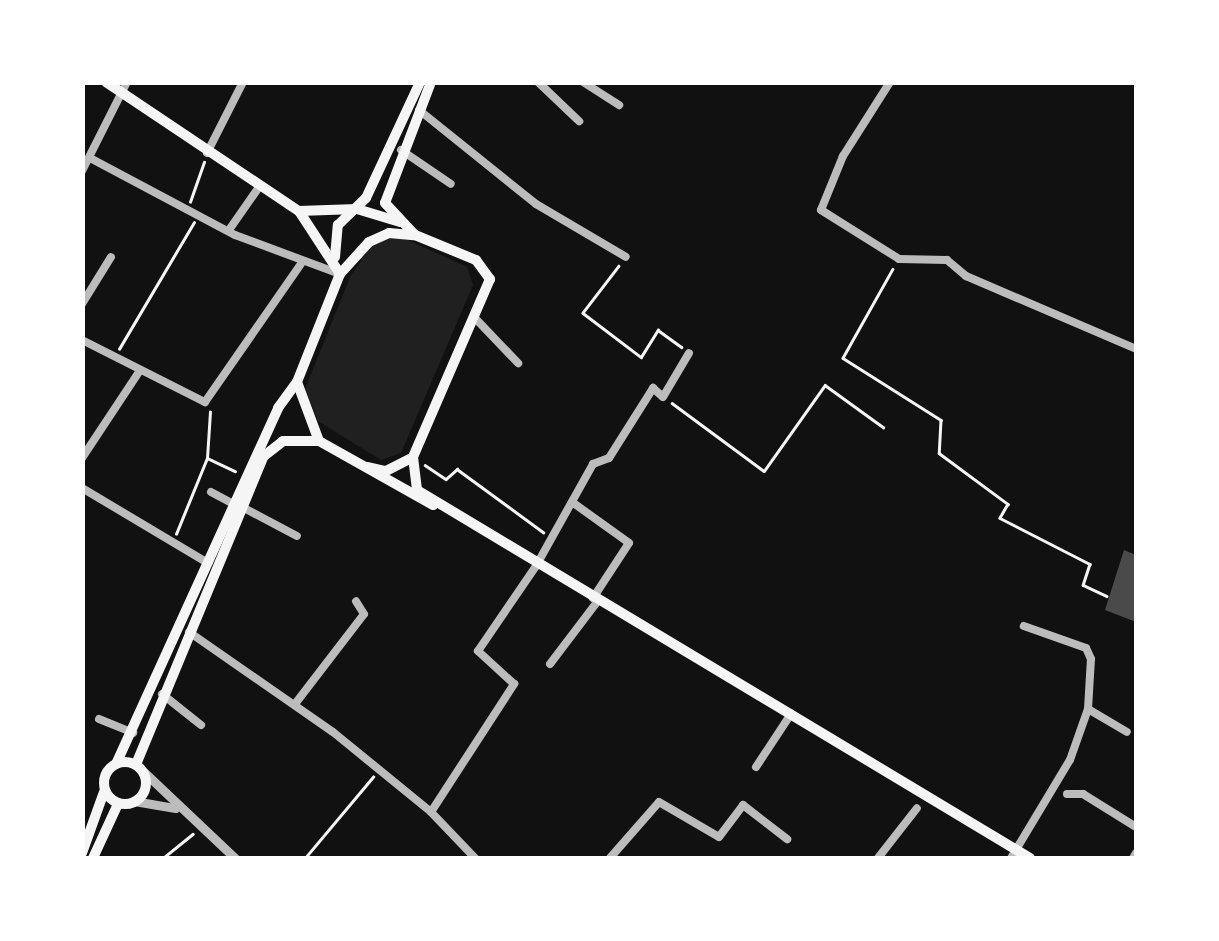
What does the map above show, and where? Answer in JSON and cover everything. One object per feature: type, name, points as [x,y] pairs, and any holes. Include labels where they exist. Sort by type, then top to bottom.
[{"type":"main road","points":[[106,82],[124,88],[206,154],[299,211],[335,258],[340,274]]},
{"type":"main road","points":[[335,258],[338,225],[366,198],[420,82]]},
{"type":"main road","points":[[430,82],[385,192],[400,222],[415,235],[485,268],[490,280],[413,457],[413,484],[434,505]]},
{"type":"main road","points":[[299,211],[357,210],[400,222]]},
{"type":"main road","points":[[137,762],[238,506],[246,476],[278,408],[297,382],[340,274],[369,242],[389,233],[415,235]]},
{"type":"main road","points":[[297,382],[319,441]]},
{"type":"main road","points":[[82,853],[116,764],[208,563],[264,456],[283,441],[319,441],[791,714],[1014,854],[1030,858]]},
{"type":"main road","points":[[359,466],[386,471],[413,457]]},
{"type":"main road","points":[[116,764],[137,762]]},
{"type":"main road","points":[[93,858],[117,806],[134,801],[146,773],[137,762]]},
{"type":"main road","points":[[105,791],[117,806]]},
{"type":"street","points":[[206,154],[243,82]]},
{"type":"street","points":[[538,82],[578,121]]},
{"type":"street","points":[[583,82],[619,105]]},
{"type":"street","points":[[890,82],[843,156],[821,210],[898,260],[948,260],[966,276],[1136,349]]},
{"type":"street","points":[[82,171],[124,88]]},
{"type":"street","points":[[419,110],[536,204],[626,257]]},
{"type":"street","points":[[401,150],[451,184]]},
{"type":"street","points":[[90,158],[301,264],[340,274]]},
{"type":"street","points":[[228,230],[258,187]]},
{"type":"street","points":[[82,304],[112,257]]},
{"type":"street","points":[[82,340],[139,372],[206,402],[301,264]]},
{"type":"street","points":[[474,316],[518,362]]},
{"type":"street","points":[[432,812],[514,684],[478,651],[536,566],[592,464],[609,458],[653,388],[663,397],[689,353]]},
{"type":"street","points":[[82,458],[139,372]]},
{"type":"street","points":[[82,488],[178,540],[181,550],[208,563]]},
{"type":"street","points":[[211,492],[297,536]]},
{"type":"street","points":[[550,664],[629,543],[572,502]]},
{"type":"street","points":[[294,704],[364,614],[356,600]]},
{"type":"street","points":[[1014,854],[1070,760],[1088,709],[1092,658],[1086,648],[1024,626]]},
{"type":"street","points":[[188,632],[294,704],[432,812],[476,858]]},
{"type":"street","points":[[162,694],[201,725]]},
{"type":"street","points":[[1088,709],[1127,732]]},
{"type":"street","points":[[756,767],[791,714]]},
{"type":"street","points":[[99,718],[133,734]]},
{"type":"street","points":[[146,773],[175,808],[235,858]]},
{"type":"street","points":[[1067,794],[1083,794],[1136,827]]},
{"type":"street","points":[[134,801],[175,808]]},
{"type":"street","points":[[610,858],[660,802],[719,837],[743,804],[787,839]]},
{"type":"street","points":[[878,858],[917,808]]},
{"type":"path","points":[[188,208],[206,154]]},
{"type":"path","points":[[114,358],[200,212]]},
{"type":"path","points":[[626,257],[584,313],[641,357],[658,330],[689,353]]},
{"type":"path","points":[[898,260],[843,358],[941,420],[939,453],[1008,504],[1000,518],[1090,564],[1083,585],[1107,596]]},
{"type":"path","points":[[663,397],[764,471],[825,385],[883,427]]},
{"type":"path","points":[[178,540],[208,458],[204,446],[212,416],[206,402]]},
{"type":"path","points":[[413,457],[446,479],[457,469],[552,539]]},
{"type":"path","points":[[208,458],[246,476]]},
{"type":"path","points":[[304,858],[377,772]]},
{"type":"path","points":[[163,858],[198,829]]},
{"type":"shaded area","points":[[395,234],[467,267],[473,285],[401,453],[381,460],[318,421],[305,389],[351,275],[373,244]]},
{"type":"building","points":[[1124,550],[1136,555],[1136,622],[1105,610]]}]
